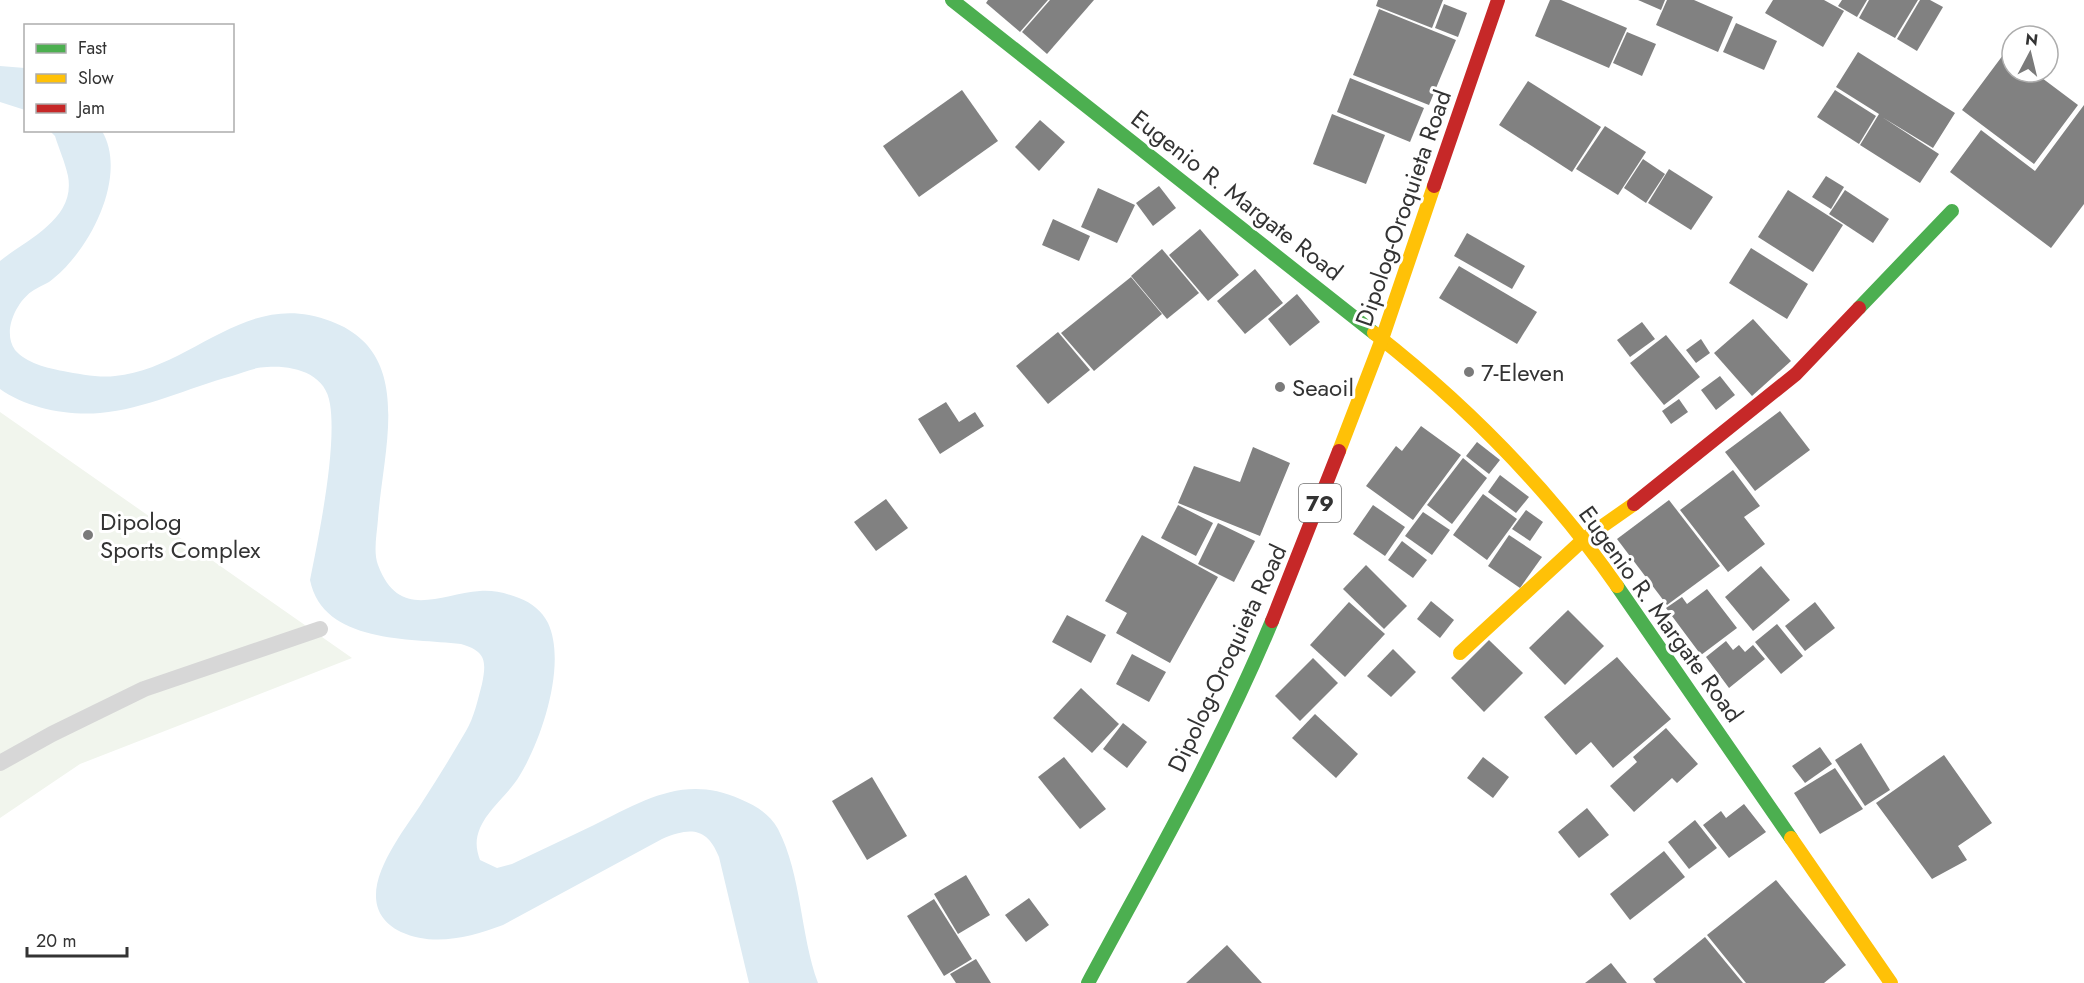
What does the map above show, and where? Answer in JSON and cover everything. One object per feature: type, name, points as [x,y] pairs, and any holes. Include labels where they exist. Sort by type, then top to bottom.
[{"type":"street","name":"Eugenio R. Margate Road","points":[[952,0],[1382,339],[1479,422],[1584,539],[1891,983]]},
{"type":"street","name":"Dipolog-Oroquieta Road","points":[[1088,983],[1175,822],[1253,667],[1300,554],[1382,339],[1498,0]]},
{"type":"street","points":[[1460,653],[1584,539],[1638,502],[1796,374],[1952,211]]},
{"type":"lane","points":[[0,763],[52,734],[144,689],[320,629]]},
{"type":"shaded area","points":[[0,66],[24,68],[24,110],[0,102]]},
{"type":"shaded area","points":[[51,132],[102,132],[109,149],[111,168],[108,189],[102,210],[81,249],[54,278],[34,290],[20,303],[10,327],[11,343],[15,350],[31,362],[50,368],[89,375],[115,376],[140,371],[164,362],[258,318],[283,313],[309,315],[344,327],[367,345],[381,369],[387,396],[388,426],[376,548],[378,565],[387,582],[397,593],[409,599],[435,599],[480,591],[495,591],[514,596],[540,611],[548,623],[553,640],[555,659],[553,680],[544,722],[520,775],[488,814],[480,828],[477,844],[480,860],[497,868],[512,864],[630,807],[664,794],[700,789],[720,792],[740,799],[757,807],[771,819],[786,847],[818,983],[749,983],[719,857],[709,840],[696,832],[681,833],[662,839],[503,925],[478,933],[452,939],[426,939],[401,932],[384,919],[377,904],[377,887],[382,869],[391,850],[469,726],[482,684],[484,663],[480,653],[461,644],[371,634],[350,627],[332,616],[318,601],[310,580],[326,492],[332,422],[327,393],[315,378],[307,373],[287,368],[258,368],[150,403],[117,411],[88,414],[61,412],[35,406],[10,396],[0,389],[0,261],[47,226],[65,204],[68,176],[55,136]]},
{"type":"shaded area","name":"Dipolog Sports Complex","points":[[0,412],[352,658],[80,764],[0,818]]},
{"type":"building","points":[[988,0],[1048,0],[1020,32],[986,3]]},
{"type":"building","points":[[1050,0],[1094,0],[1047,54],[1022,32]]},
{"type":"building","points":[[1378,0],[1443,0],[1432,28],[1376,6]]},
{"type":"building","points":[[1550,0],[1561,0],[1627,28],[1609,68],[1535,36]]},
{"type":"building","points":[[1638,0],[1665,0],[1661,10]]},
{"type":"building","points":[[1667,0],[1694,0],[1733,17],[1718,52],[1656,25]]},
{"type":"building","points":[[1773,0],[1824,0],[1844,11],[1823,47],[1765,13]]},
{"type":"building","points":[[1842,0],[1867,0],[1857,17],[1838,6]]},
{"type":"building","points":[[1869,0],[1918,0],[1895,38],[1859,18]]},
{"type":"building","points":[[1920,0],[1930,0],[1943,7],[1917,51],[1897,39]]},
{"type":"building","points":[[1444,4],[1467,13],[1458,37],[1435,28]]},
{"type":"building","points":[[1379,9],[1456,40],[1429,105],[1353,75]]},
{"type":"building","points":[[1736,23],[1777,41],[1764,70],[1723,52]]},
{"type":"building","points":[[1627,32],[1656,44],[1642,76],[1613,63]]},
{"type":"building","points":[[1858,52],[1955,113],[1933,148],[1882,117],[1939,154],[1920,183],[1860,145],[1879,114],[1836,87]]},
{"type":"building","points":[[2000,59],[2000,84],[2050,84],[2078,105],[2034,164],[1962,110]]},
{"type":"building","points":[[1350,78],[1424,108],[1410,142],[1337,112]]},
{"type":"building","points":[[1528,81],[1601,127],[1572,172],[1499,125]]},
{"type":"building","points":[[962,90],[998,141],[919,197],[883,146]]},
{"type":"building","points":[[1835,90],[1876,116],[1859,144],[1817,117]]},
{"type":"building","points":[[2084,105],[2084,204],[2051,248],[1950,172],[1981,130],[2035,171]]},
{"type":"building","points":[[1332,114],[1385,135],[1366,184],[1313,164]]},
{"type":"building","points":[[1040,120],[1065,142],[1039,171],[1015,147]]},
{"type":"building","points":[[1605,126],[1646,152],[1618,195],[1576,169]]},
{"type":"building","points":[[1643,159],[1665,174],[1646,203],[1624,188]]},
{"type":"building","points":[[1669,169],[1713,197],[1691,230],[1648,203]]},
{"type":"building","points":[[1826,176],[1844,187],[1831,209],[1812,197]]},
{"type":"building","points":[[1159,186],[1176,208],[1153,226],[1136,203]]},
{"type":"building","points":[[1098,188],[1135,205],[1117,243],[1081,227]]},
{"type":"building","points":[[1788,190],[1843,225],[1813,272],[1758,237]]},
{"type":"building","points":[[1845,190],[1889,219],[1873,243],[1829,214]]},
{"type":"building","points":[[1053,219],[1090,236],[1079,261],[1042,245]]},
{"type":"building","points":[[1200,229],[1239,275],[1208,301],[1169,255]]},
{"type":"building","points":[[1467,233],[1525,266],[1512,289],[1454,256]]},
{"type":"building","points":[[1751,248],[1808,284],[1787,319],[1729,283]]},
{"type":"building","points":[[1162,249],[1199,293],[1167,319],[1131,276]]},
{"type":"building","points":[[1459,266],[1537,312],[1517,344],[1439,298]]},
{"type":"building","points":[[1255,269],[1283,303],[1245,334],[1217,301]]},
{"type":"building","points":[[1131,277],[1162,314],[1094,371],[1061,333]]},
{"type":"building","points":[[1297,294],[1320,322],[1290,346],[1268,319]]},
{"type":"building","points":[[1753,319],[1791,361],[1752,396],[1714,353]]},
{"type":"building","points":[[1642,322],[1655,339],[1630,357],[1617,340]]},
{"type":"building","points":[[1058,332],[1090,370],[1048,404],[1016,366]]},
{"type":"building","points":[[1666,335],[1700,377],[1664,405],[1630,363]]},
{"type":"building","points":[[1701,339],[1710,353],[1696,363],[1686,350]]},
{"type":"building","points":[[1720,376],[1735,395],[1716,410],[1701,390]]},
{"type":"building","points":[[1679,399],[1688,412],[1671,424],[1662,411]]},
{"type":"building","points":[[946,402],[959,422],[975,412],[984,426],[940,454],[918,419]]},
{"type":"building","points":[[1780,411],[1810,450],[1755,491],[1725,452]]},
{"type":"building","points":[[1421,426],[1461,455],[1413,520],[1366,486],[1396,446],[1402,451]]},
{"type":"building","points":[[1477,442],[1500,460],[1489,474],[1466,456]]},
{"type":"building","points":[[1253,447],[1290,463],[1260,536],[1178,503],[1194,466],[1240,482]]},
{"type":"building","points":[[1463,458],[1487,478],[1452,524],[1427,505]]},
{"type":"building","points":[[1733,470],[1760,506],[1744,517],[1765,544],[1728,572],[1680,510]]},
{"type":"building","points":[[1500,475],[1529,497],[1516,513],[1488,492]]},
{"type":"building","points":[[1483,494],[1517,519],[1487,560],[1453,535]]},
{"type":"building","points":[[886,499],[908,528],[876,551],[854,522]]},
{"type":"building","points":[[1669,500],[1720,566],[1667,605],[1617,539]]},
{"type":"building","points":[[1178,505],[1213,523],[1196,556],[1161,538]]},
{"type":"building","points":[[1373,505],[1405,527],[1385,556],[1353,534]]},
{"type":"building","points":[[1526,510],[1543,522],[1530,541],[1512,529]]},
{"type":"building","points":[[1423,512],[1450,530],[1432,555],[1405,536]]},
{"type":"building","points":[[1218,523],[1255,541],[1234,582],[1198,564]]},
{"type":"building","points":[[1142,535],[1218,577],[1170,663],[1116,633],[1127,613],[1105,601]]},
{"type":"building","points":[[1509,535],[1542,557],[1520,588],[1488,566]]},
{"type":"building","points":[[1402,541],[1427,560],[1413,578],[1388,560]]},
{"type":"building","points":[[1366,565],[1407,606],[1384,629],[1343,589]]},
{"type":"building","points":[[1761,566],[1790,600],[1753,631],[1725,597]]},
{"type":"building","points":[[1707,589],[1737,628],[1701,655],[1666,608],[1682,597],[1687,604]]},
{"type":"building","points":[[1431,601],[1454,620],[1440,638],[1417,619]]},
{"type":"building","points":[[1349,602],[1385,634],[1345,677],[1310,645]]},
{"type":"building","points":[[1815,602],[1835,628],[1805,651],[1785,626]]},
{"type":"building","points":[[1568,610],[1604,646],[1565,685],[1529,648]]},
{"type":"building","points":[[1067,615],[1106,635],[1091,663],[1052,642]]},
{"type":"building","points":[[1777,624],[1803,656],[1781,674],[1755,642]]},
{"type":"building","points":[[1489,640],[1523,673],[1484,712],[1451,678]]},
{"type":"building","points":[[1726,641],[1733,650],[1739,645],[1745,652],[1753,645],[1765,659],[1729,688],[1706,657]]},
{"type":"building","points":[[1393,649],[1416,672],[1391,697],[1367,676]]},
{"type":"building","points":[[1132,654],[1166,672],[1149,702],[1116,684]]},
{"type":"building","points":[[1617,657],[1671,719],[1613,768],[1591,742],[1576,755],[1544,717]]},
{"type":"building","points":[[1313,658],[1338,683],[1300,721],[1275,696]]},
{"type":"building","points":[[1081,688],[1119,724],[1092,753],[1053,718]]},
{"type":"building","points":[[1315,714],[1358,754],[1336,778],[1292,738]]},
{"type":"building","points":[[1123,723],[1147,742],[1127,768],[1103,749]]},
{"type":"building","points":[[1666,728],[1698,764],[1677,783],[1672,778],[1634,812],[1610,786],[1637,762],[1633,757]]},
{"type":"building","points":[[1861,743],[1890,790],[1865,806],[1835,760]]},
{"type":"building","points":[[1820,747],[1832,764],[1805,783],[1792,766]]},
{"type":"building","points":[[1944,755],[1992,823],[1958,846],[1967,860],[1932,879],[1876,803]]},
{"type":"building","points":[[1064,757],[1106,809],[1080,829],[1038,777]]},
{"type":"building","points":[[1483,757],[1509,777],[1493,798],[1467,778]]},
{"type":"building","points":[[1835,768],[1863,809],[1820,834],[1794,793]]},
{"type":"building","points":[[872,777],[907,836],[867,860],[832,801]]},
{"type":"building","points":[[1744,804],[1766,832],[1729,858],[1703,825],[1721,811],[1726,818]]},
{"type":"building","points":[[1587,808],[1609,835],[1579,858],[1558,832]]},
{"type":"building","points":[[1695,820],[1717,848],[1689,869],[1668,842]]},
{"type":"building","points":[[1664,851],[1685,877],[1630,920],[1610,894]]},
{"type":"building","points":[[966,875],[990,915],[958,934],[934,894]]},
{"type":"building","points":[[1776,880],[1846,965],[1824,983],[1746,983],[1707,935]]},
{"type":"building","points":[[1029,898],[1049,925],[1026,942],[1005,915]]},
{"type":"building","points":[[934,899],[972,959],[944,976],[907,916]]},
{"type":"building","points":[[1705,937],[1743,983],[1656,983],[1653,979]]},
{"type":"building","points":[[1227,945],[1262,983],[1186,983]]},
{"type":"building","points":[[976,959],[991,983],[956,983],[950,974]]},
{"type":"building","points":[[1611,963],[1627,983],[1585,983]]},
{"type":"traffic: fast","points":[[952,0],[1374,333]]},
{"type":"traffic: fast","points":[[1859,308],[1952,211]]},
{"type":"traffic: fast","points":[[1617,586],[1791,838]]},
{"type":"traffic: fast","points":[[1088,983],[1208,759],[1272,621]]},
{"type":"traffic: slow","points":[[1339,451],[1382,339],[1434,186]]},
{"type":"traffic: slow","points":[[1374,333],[1441,389],[1505,450],[1564,516],[1617,586]]},
{"type":"traffic: slow","points":[[1460,653],[1584,539],[1634,504]]},
{"type":"traffic: slow","points":[[1791,838],[1891,983]]},
{"type":"traffic: jam","points":[[1434,186],[1498,0]]},
{"type":"traffic: jam","points":[[1634,504],[1796,374],[1859,308]]},
{"type":"traffic: jam","points":[[1272,621],[1339,451]]},
{"type":"place","name":"7-Eleven","points":[[1469,372]]},
{"type":"place","name":"Seaoil","points":[[1280,387]]},
{"type":"place","name":"Dipolog Sports Complex","points":[[88,535]]}]
